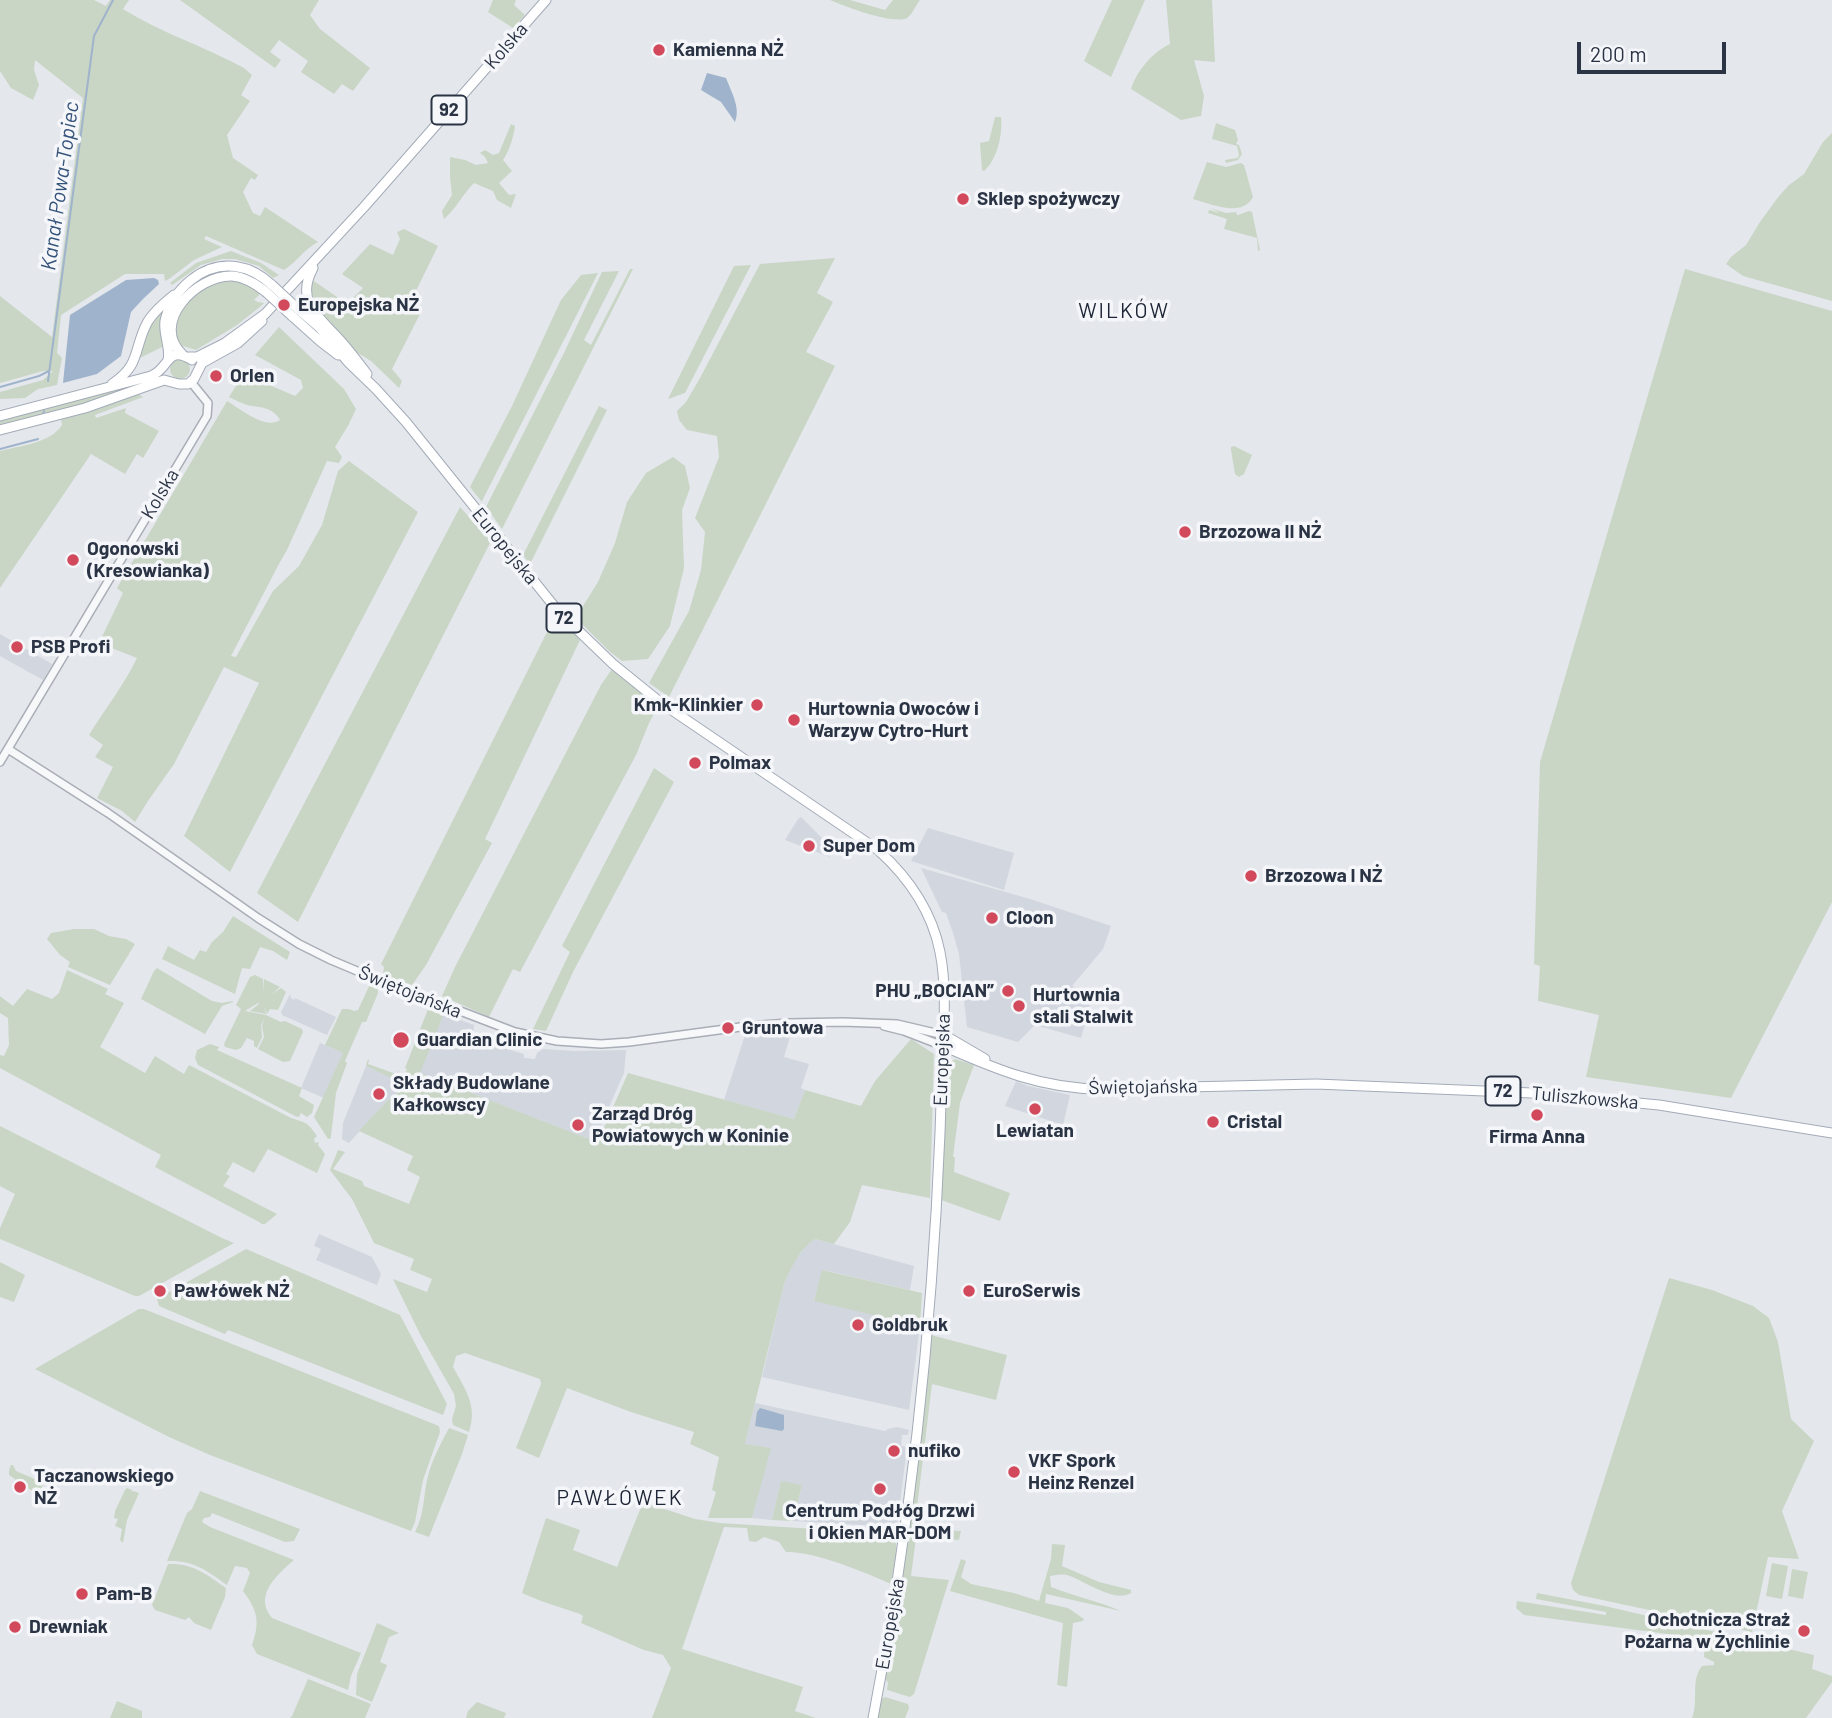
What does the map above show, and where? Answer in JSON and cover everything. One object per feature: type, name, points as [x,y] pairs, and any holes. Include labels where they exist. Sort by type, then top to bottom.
[{"type":"main road","name":"Kolska","points":[[265,314],[546,0]]},
{"type":"main road","name":"72","points":[[321,254],[307,281],[308,302],[352,354],[379,392]]},
{"type":"main road","name":"Europejska","points":[[178,292],[206,271],[226,266],[253,272],[295,313],[319,327],[348,362],[379,392],[420,439],[545,597],[601,654],[668,707],[878,850],[898,869],[928,914],[940,949],[944,981],[934,1242],[922,1390],[905,1532],[873,1718]]},
{"type":"main road","name":"Europejska","points":[[185,356],[177,349],[173,340],[174,315],[184,300],[201,286],[218,277],[233,276],[269,289]]},
{"type":"main road","points":[[173,382],[167,376],[166,363],[169,355],[165,322],[178,292]]},
{"type":"main road","points":[[103,389],[127,372],[147,323],[156,310],[178,292]]},
{"type":"main road","name":"92","points":[[0,416],[151,376],[160,372],[173,355],[197,357],[225,342],[265,314]]},
{"type":"main road","name":"92","points":[[194,378],[201,364],[248,335],[265,314]]},
{"type":"main road","points":[[0,430],[85,408],[163,380],[183,385],[194,378],[195,364],[185,356]]},
{"type":"main road","name":"Świętojańska","points":[[944,1035],[995,1067]]},
{"type":"main road","name":"Świętojańska","points":[[943,1046],[1038,1082],[1079,1088],[1294,1084]]},
{"type":"main road","name":"Tuliszkowska","points":[[1294,1084],[1370,1085],[1581,1096],[1703,1111],[1832,1133]]},
{"type":"street","name":"Kolska","points":[[1,760],[208,414],[206,400],[194,378]]},
{"type":"street","name":"Świętojańska","points":[[8,749],[108,813],[299,944],[343,966],[504,1029],[549,1040],[601,1044],[789,1023],[905,1025],[944,1035]]},
{"type":"street","name":"Świętojańska","points":[[871,1023],[904,1031],[943,1046]]},
{"type":"shaded area","points":[[0,634],[52,664],[43,680],[0,656]]},
{"type":"shaded area","points":[[801,817],[828,844],[830,857],[785,840]]},
{"type":"shaded area","points":[[928,828],[1014,853],[1004,890],[911,861]]},
{"type":"shaded area","points":[[921,868],[1030,899],[1111,926],[1103,949],[1072,986],[1093,993],[1081,1038],[1035,1025],[1018,1042],[967,1027],[959,954],[953,933],[946,913],[942,912]]},
{"type":"shaded area","points":[[290,994],[294,1000],[295,998],[336,1017],[327,1035],[282,1015]]},
{"type":"shaded area","points":[[444,1014],[474,1025],[473,1034],[508,1045],[507,1049],[524,1054],[524,1058],[535,1059],[537,1053],[543,1049],[626,1050],[624,1073],[594,1141],[419,1073]]},
{"type":"shaded area","points":[[792,1030],[784,1057],[809,1064],[801,1088],[805,1090],[794,1119],[724,1100],[745,1035]]},
{"type":"shaded area","points":[[320,1043],[343,1053],[324,1098],[301,1088]]},
{"type":"shaded area","points":[[366,1066],[407,1085],[387,1101],[349,1143],[342,1139],[343,1123]]},
{"type":"shaded area","points":[[1016,1081],[1070,1095],[1063,1125],[1005,1106]]},
{"type":"shaded area","points":[[319,1234],[372,1257],[381,1274],[377,1285],[316,1260],[321,1249],[314,1246]]},
{"type":"shaded area","points":[[815,1239],[914,1266],[910,1290],[823,1270],[814,1300],[920,1326],[909,1410],[762,1377],[784,1284],[793,1263]]},
{"type":"shaded area","points":[[755,1403],[885,1431],[897,1427],[909,1430],[908,1435],[902,1435],[901,1446],[907,1447],[897,1527],[793,1521],[802,1485],[781,1482],[772,1520],[752,1518],[770,1448],[745,1444]]},
{"type":"green space","points":[[0,0],[94,0],[106,6],[110,0],[129,0],[123,9],[244,68],[252,75],[241,95],[250,101],[227,135],[233,158],[258,175],[255,180],[251,178],[243,192],[253,213],[260,216],[265,207],[318,242],[284,270],[206,236],[204,239],[222,247],[194,260],[165,281],[164,274],[125,274],[61,315],[57,353],[62,358],[57,385],[38,389],[25,398],[0,399],[0,392],[43,380],[53,371],[43,371],[0,383],[0,296],[52,337],[83,98],[35,60],[34,70],[39,85],[33,100],[11,88],[0,71]]},
{"type":"green space","points":[[180,0],[319,0],[310,15],[320,29],[370,68],[353,91],[342,84],[334,94],[301,72],[308,61],[279,40],[270,52],[281,60],[275,68]]},
{"type":"green space","points":[[493,0],[516,0],[514,5],[525,15],[513,28],[488,12]]},
{"type":"green space","points":[[830,0],[850,0],[885,10],[893,0],[920,0],[909,17],[891,19]]},
{"type":"green space","points":[[1112,0],[1145,0],[1111,77],[1084,61]]},
{"type":"green space","points":[[1166,0],[1212,0],[1215,62],[1194,60],[1204,96],[1201,116],[1181,120],[1131,89],[1146,62],[1170,44]]},
{"type":"green space","points":[[995,117],[1001,117],[1000,139],[996,154],[984,171],[980,143],[989,141]]},
{"type":"green space","points":[[1216,123],[1235,130],[1238,140],[1236,144],[1242,154],[1238,160],[1226,163],[1225,160],[1238,158],[1237,146],[1212,139]]},
{"type":"green space","points":[[511,124],[515,126],[513,135],[503,160],[512,171],[499,183],[509,195],[516,194],[511,208],[497,200],[493,191],[474,183],[444,219],[442,211],[452,195],[450,157],[476,165],[488,163],[480,153],[485,150],[493,155],[499,153]]},
{"type":"green space","points":[[1832,133],[1832,301],[1743,276],[1726,264],[1746,245],[1779,196],[1804,174],[1823,142]]},
{"type":"green space","points":[[1207,162],[1226,167],[1241,163],[1244,165],[1253,197],[1248,203],[1242,207],[1226,208],[1193,199]]},
{"type":"green space","points":[[1210,208],[1226,213],[1237,212],[1238,215],[1252,212],[1260,250],[1258,251],[1257,238],[1224,229],[1227,219],[1208,213],[1209,210],[1220,213]]},
{"type":"green space","points":[[404,229],[438,246],[408,307],[420,314],[392,369],[402,381],[399,388],[371,361],[353,350],[317,310],[310,287],[314,281],[347,304],[363,288],[342,274],[370,244],[393,255],[400,239],[397,232]]},
{"type":"green space","points":[[231,251],[261,263],[279,275],[273,278],[259,266],[235,259],[222,259],[201,265],[172,285],[170,283],[196,263]]},
{"type":"green space","points":[[835,258],[817,293],[833,302],[806,352],[835,366],[669,697],[649,683],[689,611],[701,570],[705,532],[695,518],[719,457],[717,436],[687,430],[679,420],[677,411],[686,402],[700,378],[760,264]]},
{"type":"green space","points":[[751,265],[685,393],[668,399],[734,266]]},
{"type":"green space","points":[[630,269],[633,269],[502,529],[486,507],[602,272],[619,271],[584,340],[591,345]]},
{"type":"green space","points":[[1685,269],[1832,311],[1832,902],[1731,1098],[1586,1077],[1599,1015],[1538,1001],[1540,966],[1534,964],[1540,762]]},
{"type":"green space","points":[[598,273],[482,502],[470,487],[512,406],[561,300],[581,275]]},
{"type":"green space","points":[[231,280],[251,286],[261,293],[254,300],[264,303],[237,325],[196,350],[180,345],[175,326],[186,302],[207,285]]},
{"type":"green space","points":[[166,304],[162,325],[164,346],[138,359],[150,323]]},
{"type":"green space","points":[[279,327],[344,389],[356,409],[335,447],[342,457],[339,463],[327,461],[287,550],[231,656],[236,657],[273,591],[299,566],[322,525],[338,471],[349,461],[418,512],[230,872],[184,836],[259,683],[224,667],[174,764],[135,822],[122,811],[97,798],[113,767],[95,757],[103,745],[89,735],[137,658],[99,643],[123,593],[117,588],[227,401],[260,420],[280,420],[269,410],[229,397],[245,371],[295,396],[303,388],[301,380],[255,355]]},
{"type":"green space","points":[[180,359],[187,362],[190,369],[187,376],[180,379],[173,376],[170,369],[173,362]]},
{"type":"green space","points":[[149,380],[150,382],[96,400],[0,426],[0,420]]},
{"type":"green space","points":[[138,394],[143,397],[95,415],[96,418],[126,408],[125,413],[159,431],[143,458],[137,454],[125,474],[91,454],[0,588],[0,451],[34,443],[50,436],[62,425],[61,419]]},
{"type":"green space","points":[[599,406],[607,410],[530,564],[523,555]]},
{"type":"green space","points":[[1234,446],[1252,455],[1244,474],[1239,477],[1235,474],[1231,450]]},
{"type":"green space","points":[[673,457],[685,466],[690,488],[682,510],[684,568],[670,626],[648,659],[622,661],[572,614],[583,606],[598,582],[615,543],[627,502],[646,473]]},
{"type":"green space","points":[[460,507],[491,541],[298,922],[257,893]]},
{"type":"green space","points":[[556,614],[580,640],[485,839],[492,843],[426,965],[412,985],[383,974],[384,967],[381,964]]},
{"type":"green space","points":[[612,669],[659,704],[636,755],[520,972],[513,969],[489,1017],[442,996],[601,685]]},
{"type":"green space","points":[[654,768],[674,782],[573,972],[546,1031],[533,1029],[570,952],[562,946]]},
{"type":"green space","points":[[233,916],[290,952],[287,960],[260,947],[250,969],[242,968],[235,994],[162,959],[168,946],[194,960],[200,950],[206,952]]},
{"type":"green space","points":[[94,929],[135,944],[110,985],[68,967],[70,962],[60,955],[47,939],[51,933]]},
{"type":"green space","points":[[157,968],[212,1001],[233,1002],[222,1006],[205,1034],[141,999]]},
{"type":"green space","points":[[67,970],[108,989],[105,994],[124,1003],[100,1047],[145,1073],[155,1056],[184,1074],[189,1065],[291,1118],[306,1123],[314,1131],[317,1136],[315,1143],[319,1142],[318,1145],[325,1154],[317,1173],[268,1149],[254,1173],[233,1162],[226,1174],[230,1176],[223,1186],[277,1214],[265,1224],[155,1167],[161,1155],[0,1068],[0,1055],[4,1056],[9,1045],[8,1018],[0,1013],[0,996],[13,1006],[27,989],[52,999],[59,993]]},
{"type":"green space","points":[[255,975],[263,979],[263,992],[264,979],[280,987],[271,995],[281,988],[286,992],[278,1010],[270,1009],[267,1014],[264,1006],[266,1014],[250,1011],[258,1003],[245,1011],[285,1021],[302,1029],[290,1061],[283,1062],[258,1049],[264,1037],[264,1019],[261,1025],[262,1037],[257,1048],[254,1041],[247,1038],[241,1048],[236,1050],[225,1047],[241,1009],[236,1005],[250,977]]},
{"type":"green space","points":[[371,982],[377,985],[378,993],[345,1061],[347,1063],[336,1093],[331,1138],[328,1139],[314,1117],[343,1053],[325,1045],[342,1009],[358,1010]]},
{"type":"green space","points":[[420,1001],[444,1014],[420,1073],[594,1141],[600,1129],[603,1130],[628,1073],[794,1119],[805,1090],[861,1106],[875,1081],[911,1039],[934,1054],[930,1198],[862,1185],[850,1222],[834,1244],[815,1239],[809,1243],[796,1259],[784,1284],[745,1444],[771,1448],[752,1518],[708,1518],[716,1492],[712,1490],[719,1457],[690,1444],[694,1432],[567,1388],[539,1458],[516,1448],[541,1384],[540,1379],[465,1353],[456,1356],[453,1367],[471,1405],[469,1432],[453,1425],[456,1406],[454,1394],[393,1279],[427,1292],[432,1279],[410,1270],[414,1259],[374,1243],[352,1199],[330,1170],[338,1150],[345,1152],[333,1169],[362,1181],[364,1186],[409,1204],[420,1177],[407,1170],[413,1156],[359,1131],[406,1085],[366,1066],[368,1059],[368,1064],[396,1074],[398,1071],[404,1077],[428,1009],[419,1005]]},
{"type":"green space","points":[[210,1044],[219,1047],[217,1050],[302,1088],[299,1096],[314,1105],[312,1113],[307,1117],[301,1113],[299,1117],[295,1116],[198,1065],[195,1058],[197,1050]]},
{"type":"green space","points":[[955,1059],[974,1065],[960,1103],[953,1157],[954,1172],[1010,1193],[1000,1221],[941,1200],[948,1064]]},
{"type":"green space","points":[[0,1126],[234,1243],[135,1296],[0,1239],[0,1228],[15,1194],[0,1186]]},
{"type":"green space","points":[[246,1249],[400,1315],[447,1404],[443,1415],[228,1330],[225,1334],[159,1306],[157,1299]]},
{"type":"green space","points":[[0,1262],[25,1275],[14,1302],[0,1297]]},
{"type":"green space","points":[[822,1270],[922,1293],[920,1326],[814,1301]]},
{"type":"green space","points":[[1669,1278],[1712,1290],[1753,1306],[1769,1318],[1778,1342],[1791,1419],[1814,1441],[1782,1511],[1799,1559],[1768,1557],[1752,1632],[1579,1595],[1573,1590],[1571,1583]]},
{"type":"green space","points":[[139,1309],[439,1426],[440,1432],[423,1480],[411,1531],[210,1455],[35,1369]]},
{"type":"green space","points":[[931,1335],[1007,1355],[996,1400],[932,1384],[915,1524],[918,1529],[961,1531],[959,1540],[916,1538],[911,1576],[949,1580],[914,1694],[910,1697],[887,1690],[888,1683],[885,1678],[918,1464]]},
{"type":"green space","points":[[449,1428],[468,1435],[429,1537],[415,1532],[421,1518],[430,1470]]},
{"type":"green space","points":[[11,1465],[16,1471],[44,1483],[39,1493],[9,1475]]},
{"type":"green space","points":[[781,1481],[802,1485],[793,1521],[772,1520]]},
{"type":"green space","points":[[127,1488],[139,1493],[127,1520],[123,1543],[120,1540],[122,1529],[115,1526],[118,1519],[114,1518]]},
{"type":"green space","points":[[200,1491],[300,1529],[294,1541],[285,1542],[212,1513],[202,1522],[294,1560],[275,1579],[266,1593],[267,1610],[272,1618],[361,1653],[348,1690],[257,1654],[252,1645],[256,1617],[243,1591],[250,1573],[247,1568],[235,1566],[227,1585],[192,1564],[167,1561],[187,1513],[192,1509]]},
{"type":"green space","points":[[643,1502],[695,1519],[720,1523],[894,1534],[896,1555],[891,1584],[824,1559],[786,1552],[779,1542],[764,1537],[756,1542],[749,1541],[747,1528],[724,1527],[682,1649],[803,1687],[795,1711],[816,1718],[652,1718],[671,1668],[663,1655],[644,1650],[581,1623],[583,1616],[580,1614],[522,1593],[546,1518],[580,1530],[573,1550],[617,1567]]},
{"type":"green space","points":[[1052,1544],[1065,1545],[1062,1566],[1099,1582],[1131,1590],[1131,1593],[1116,1595],[1067,1575],[1050,1576],[1051,1587],[1121,1611],[1046,1594],[1045,1603],[1068,1608],[1084,1619],[1073,1623],[1067,1687],[1057,1685],[1063,1623],[950,1591],[961,1559],[966,1561],[961,1577],[971,1584],[1039,1601],[1051,1559]]},
{"type":"green space","points":[[1772,1563],[1788,1566],[1782,1599],[1766,1596]]},
{"type":"green space","points":[[168,1564],[192,1567],[226,1588],[211,1630],[194,1623],[189,1617],[185,1620],[155,1610],[152,1605]]},
{"type":"green space","points":[[1792,1569],[1808,1572],[1803,1599],[1788,1596]]},
{"type":"green space","points":[[1537,1593],[1605,1606],[1814,1655],[1812,1669],[1832,1676],[1832,1682],[1806,1718],[1692,1718],[1698,1672],[1702,1666],[1714,1665],[1714,1662],[1704,1657],[1705,1639],[1524,1615],[1516,1608],[1517,1601],[1606,1615],[1606,1612],[1536,1599]]},
{"type":"green space","points":[[377,1623],[399,1633],[389,1637],[380,1662],[387,1665],[372,1702],[356,1695],[357,1674]]},
{"type":"green space","points":[[308,1679],[371,1704],[365,1718],[290,1718]]},
{"type":"green space","points":[[885,1697],[908,1704],[905,1718],[877,1718],[881,1699]]},
{"type":"green space","points":[[117,1701],[142,1711],[142,1718],[110,1718]]},
{"type":"green space","points":[[477,1702],[506,1713],[504,1718],[466,1718],[468,1711]]},
{"type":"water","points":[[707,73],[726,78],[736,105],[735,122],[721,102],[701,90]]},
{"type":"water","points":[[154,278],[159,284],[131,312],[121,356],[97,374],[63,383],[70,315],[126,280]]},
{"type":"water","points":[[760,1408],[784,1415],[784,1429],[782,1431],[755,1426]]},
{"type":"waterway","name":"Kanał Powa-Topiec","points":[[48,381],[94,36],[113,0]]},
{"type":"waterway","points":[[0,387],[49,371]]},
{"type":"waterway","name":"Kanał Powa-Topiec","points":[[0,449],[38,439]]},
{"type":"place","name":"Kamienna NŻ","points":[[659,50]]},
{"type":"place","name":"Sklep spożywczy","points":[[963,199]]},
{"type":"place","name":"Europejska NŻ","points":[[284,305]]},
{"type":"place","name":"Orlen","points":[[216,376]]},
{"type":"place","name":"Brzozowa II NŻ","points":[[1185,532]]},
{"type":"place","name":"Ogonowski (Kresowianka)","points":[[73,560]]},
{"type":"place","name":"PSB Profi","points":[[17,647]]},
{"type":"place","name":"Kmk-Klinkier","points":[[757,705]]},
{"type":"place","name":"Hurtownia Owoców i Warzyw Cytro-Hurt","points":[[794,720]]},
{"type":"place","name":"Polmax","points":[[695,763]]},
{"type":"place","name":"Super Dom","points":[[809,846]]},
{"type":"place","name":"Brzozowa I NŻ","points":[[1251,876]]},
{"type":"place","name":"Cloon","points":[[992,918]]},
{"type":"place","name":"PHU „BOCIAN”","points":[[1008,991]]},
{"type":"place","name":"Hurtownia stali Stalwit","points":[[1019,1006]]},
{"type":"place","name":"Gruntowa","points":[[728,1028]]},
{"type":"place","name":"Guardian Clinic","points":[[401,1040]]},
{"type":"place","name":"Składy Budowlane Kałkowscy","points":[[379,1094]]},
{"type":"place","name":"Lewiatan","points":[[1035,1109]]},
{"type":"place","name":"Firma Anna","points":[[1537,1115]]},
{"type":"place","name":"Cristal","points":[[1213,1122]]},
{"type":"place","name":"Zarząd Dróg Powiatowych w Koninie","points":[[578,1125]]},
{"type":"place","name":"Pawłówek NŻ","points":[[160,1291]]},
{"type":"place","name":"EuroSerwis","points":[[969,1291]]},
{"type":"place","name":"Goldbruk","points":[[858,1325]]},
{"type":"place","name":"nufiko","points":[[894,1451]]},
{"type":"place","name":"VKF Spork Heinz Renzel","points":[[1014,1472]]},
{"type":"place","name":"Taczanowskiego NŻ","points":[[20,1487]]},
{"type":"place","name":"Centrum Podłóg Drzwi i Okien MAR-DOM","points":[[880,1489]]},
{"type":"place","name":"Pam-B","points":[[82,1594]]},
{"type":"place","name":"Drewniak","points":[[15,1627]]},
{"type":"place","name":"Ochotnicza Straż Pożarna w Żychlinie","points":[[1804,1631]]},
{"type":"district","name":"WILKÓW","points":[[1124,311]]},
{"type":"district","name":"PAWŁÓWEK","points":[[620,1498]]}]
